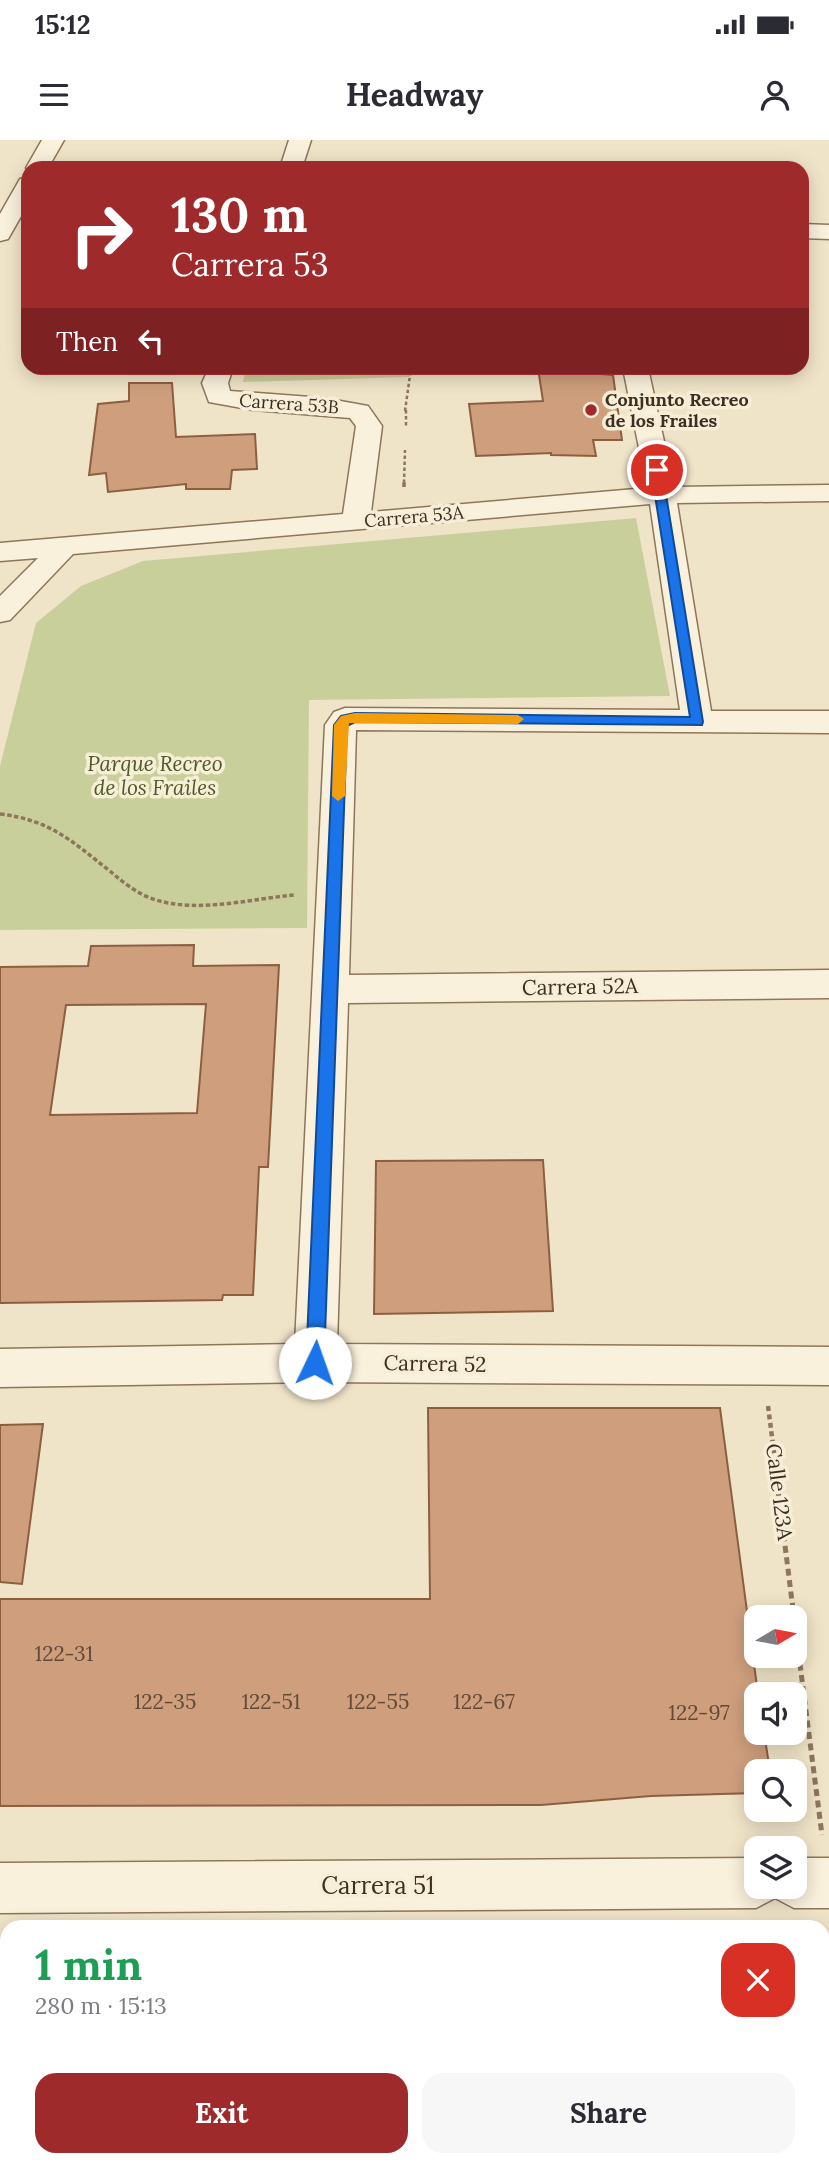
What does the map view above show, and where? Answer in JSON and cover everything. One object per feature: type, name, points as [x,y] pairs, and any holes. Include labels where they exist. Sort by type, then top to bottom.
[{"type":"street","points":[[41,161],[52,140]]},
{"type":"street","points":[[292,161],[300,140]]},
{"type":"street","points":[[0,234],[21,196]]},
{"type":"street","points":[[809,232],[829,232]]},
{"type":"street","name":"Carrera 53B","points":[[218,375],[215,383],[218,397],[247,404],[336,406],[359,412],[369,426],[356,521]]},
{"type":"street","points":[[636,375],[662,495],[697,722]]},
{"type":"street","name":"Carrera 53A","points":[[0,552],[662,495],[829,493]]},
{"type":"street","points":[[0,613],[63,548]]},
{"type":"street","points":[[315,1363],[341,725],[345,719],[829,722]]},
{"type":"street","name":"Carrera 52A","points":[[332,989],[829,984]]},
{"type":"street","name":"Carrera 52","points":[[0,1368],[315,1363],[829,1366]]},
{"type":"street","name":"Carrera 51","points":[[0,1888],[744,1883]]},
{"type":"path","points":[[402,518],[406,411]]},
{"type":"path","points":[[0,814],[33,817],[56,827],[142,895],[166,902],[194,904],[335,891]]},
{"type":"path","name":"Calle 123A","points":[[763,1367],[793,1605]]},
{"type":"path","name":"Calle 123A","points":[[798,1668],[817,1883]]},
{"type":"green space","points":[[244,375],[409,375],[409,377],[243,382]]},
{"type":"green space","name":"Parque Recreo de los Frailes","points":[[636,518],[670,696],[309,700],[307,928],[0,930],[0,766],[36,623],[81,586],[143,561]]},
{"type":"building","name":"Conjunto Recreo de los Frailes","points":[[539,375],[613,375],[622,440],[593,440],[596,456],[551,453],[476,456],[469,404],[543,401]]},
{"type":"building","points":[[129,383],[172,383],[176,437],[255,434],[257,469],[232,470],[230,489],[186,489],[186,484],[108,492],[106,473],[89,475],[98,404],[129,401]]},
{"type":"building","points":[[194,945],[193,966],[279,965],[268,1167],[259,1167],[253,1295],[223,1295],[222,1300],[0,1303],[0,967],[88,966],[91,946]],"holes":[[[206,1004],[197,1113],[50,1115],[66,1005]]]},
{"type":"building","points":[[543,1160],[553,1311],[374,1314],[376,1161]]},
{"type":"building","points":[[428,1408],[720,1408],[746,1605],[744,1605],[744,1668],[755,1668],[756,1682],[744,1682],[744,1745],[766,1745],[768,1759],[744,1759],[744,1793],[651,1796],[541,1805],[0,1806],[0,1599],[430,1599]]},
{"type":"building","points":[[43,1424],[22,1584],[0,1582],[0,1425]]},
{"type":"slow traffic","points":[[338,796],[341,725],[345,719],[518,719]]},
{"type":"place","name":"Conjunto Recreo de los Frailes","points":[[591,410]]},
{"type":"route","points":[[315,1363],[341,725],[345,719],[355,717],[697,722],[657,470]]}]
